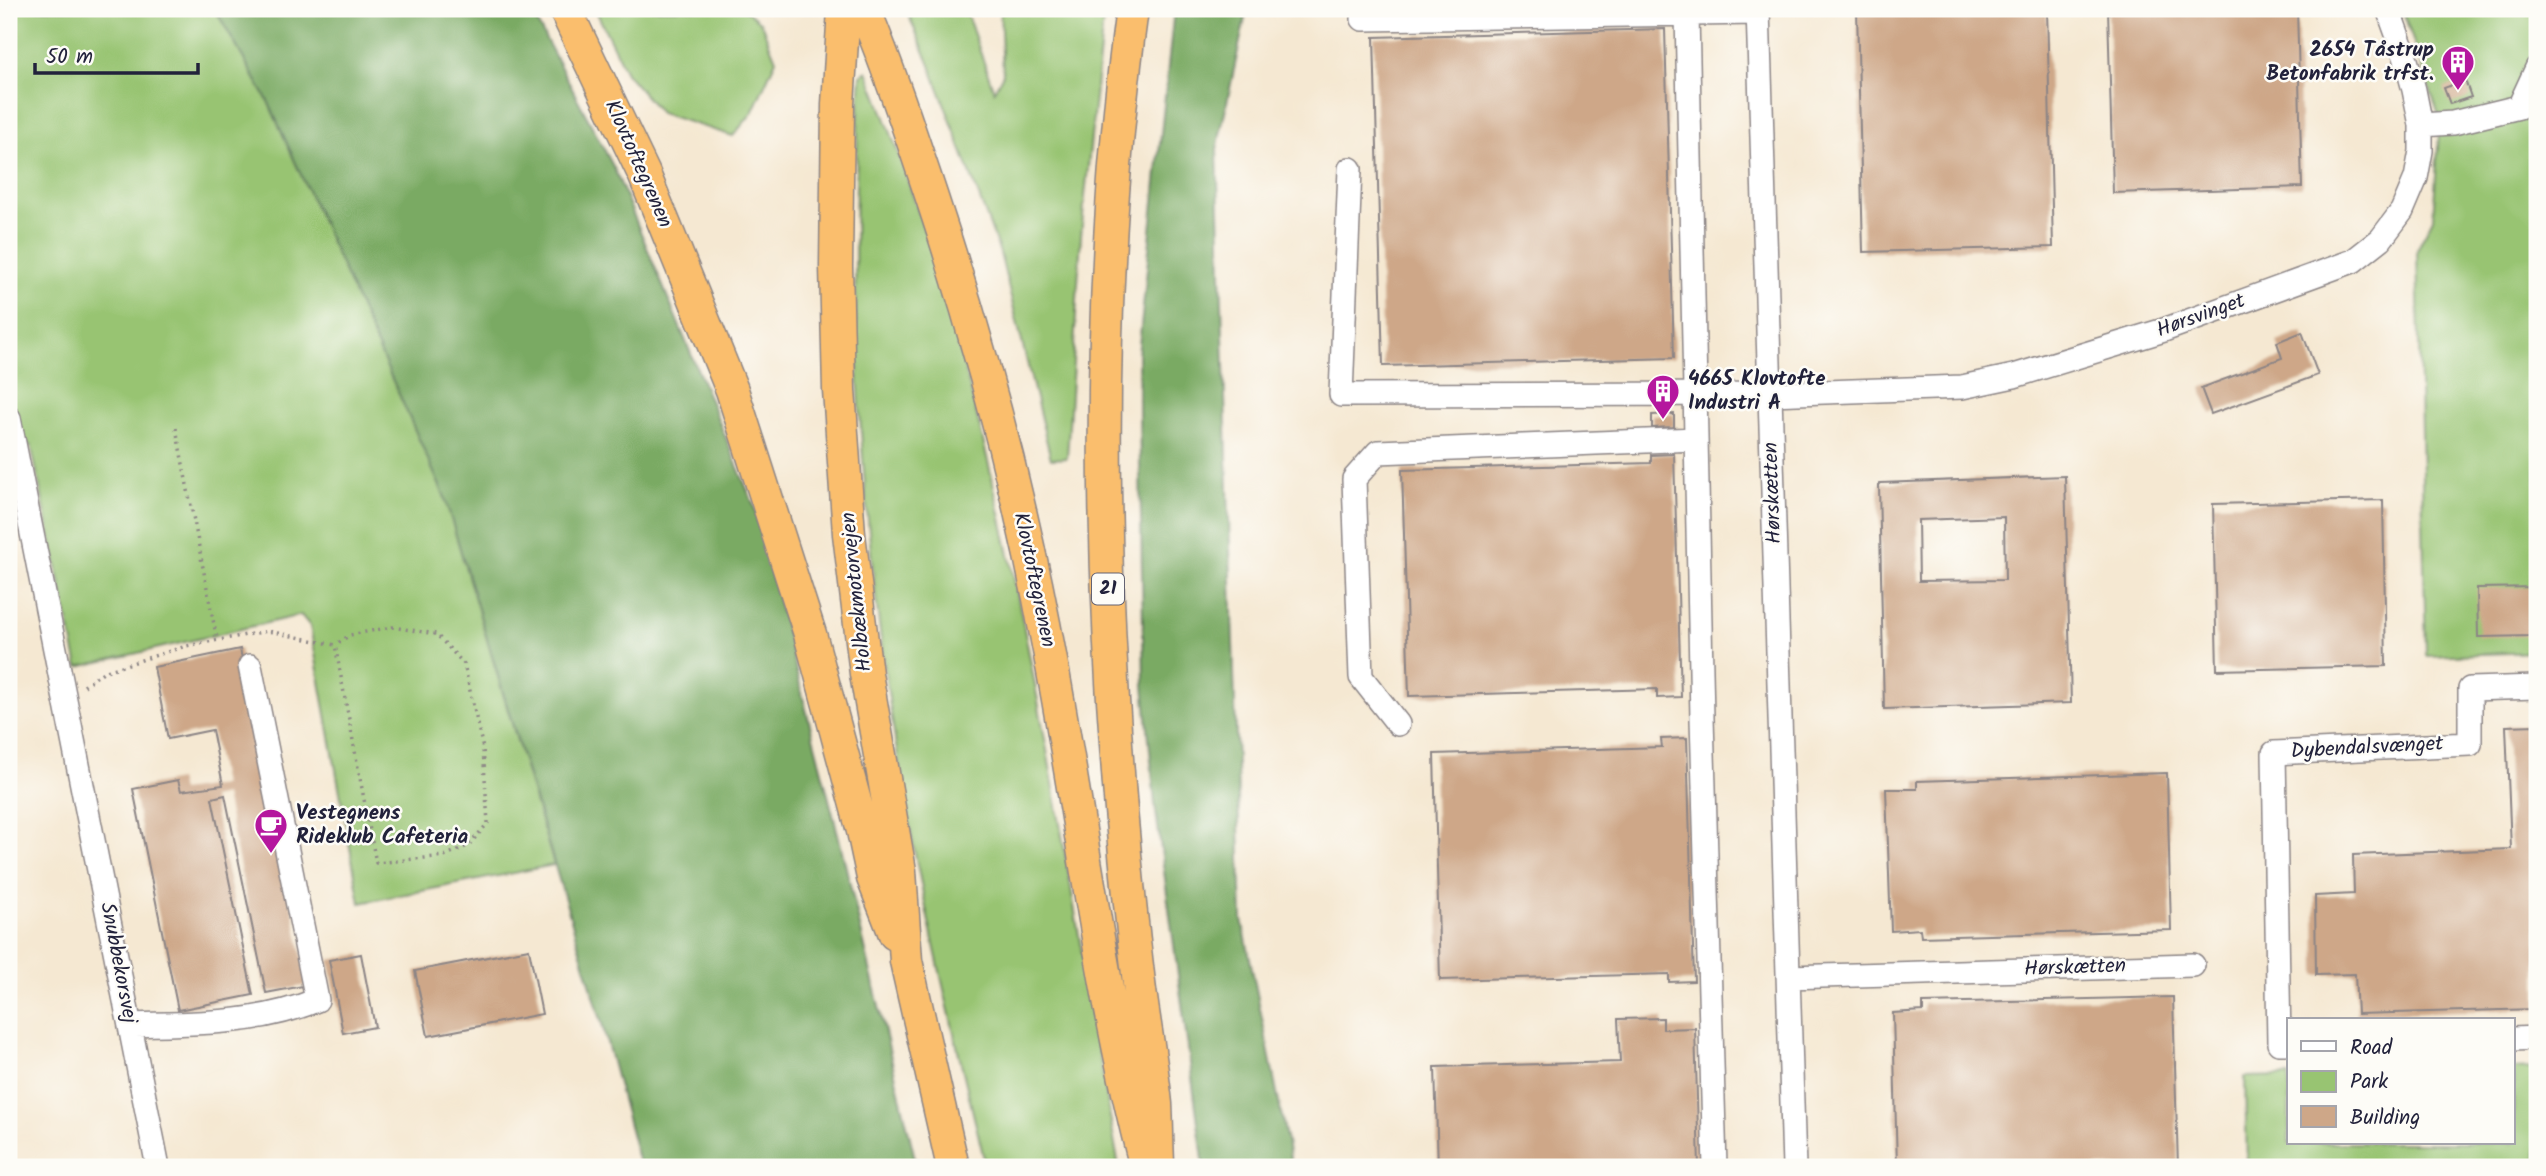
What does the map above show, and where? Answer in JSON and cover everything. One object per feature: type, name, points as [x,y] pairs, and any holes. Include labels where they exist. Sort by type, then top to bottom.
[{"type":"highway","name":"Klovtoftegrenen","points":[[565,9],[644,174],[732,390],[810,634],[873,878],[906,961]]},
{"type":"highway","name":"Holbækmotorvejen","points":[[844,9],[838,104],[836,266],[849,534],[866,674],[900,871],[906,961],[953,1167]]},
{"type":"highway","name":"Klovtoftegrenen","points":[[864,9],[945,237],[1010,466],[1052,665],[1126,1086],[1146,1167]]},
{"type":"highway","name":"21","points":[[1132,9],[1112,222],[1106,511],[1108,611],[1120,798],[1135,954],[1156,1103],[1158,1167]]},
{"type":"street","name":"Hørsvinget","points":[[1350,169],[1341,395],[1770,394],[1962,387],[2014,376],[2164,330],[2353,261],[2381,239],[2402,211],[2416,178],[2421,151],[2421,125],[2405,56],[2388,9]]},
{"type":"street","points":[[1363,19],[1758,11]]},
{"type":"street","name":"Hørskætten","points":[[1758,11],[1794,1167]]},
{"type":"street","points":[[1687,14],[1715,1167]]},
{"type":"street","points":[[2421,125],[2453,124],[2519,107],[2530,99],[2537,68]]},
{"type":"street","name":"Snubbekorsvej","points":[[9,418],[158,1167]]},
{"type":"street","points":[[1398,724],[1361,677],[1354,479],[1378,452],[1696,439]]},
{"type":"street","points":[[130,1025],[231,1022],[291,1011],[317,1000],[250,666]]},
{"type":"street","name":"Dybendalsvænget","points":[[2287,1043],[2279,1043],[2274,753],[2470,744],[2470,690],[2537,687]]},
{"type":"street","name":"Hørskætten","points":[[1788,977],[2193,965]]},
{"type":"street","points":[[2514,1039],[2537,1038]]},
{"type":"path","points":[[176,428],[217,640]]},
{"type":"path","points":[[65,699],[103,672],[186,646],[268,631],[335,645],[350,635],[392,627],[436,634],[464,664],[483,748],[488,823],[468,846],[444,856],[376,863],[335,645]]},
{"type":"green space","points":[[9,9],[215,9],[268,101],[444,495],[554,865],[360,903],[310,626],[301,615],[78,667],[31,445],[9,448]]},
{"type":"green space","points":[[215,9],[530,9],[614,168],[754,506],[839,838],[917,1167],[640,1167],[601,1020],[444,495],[268,101]]},
{"type":"green space","points":[[595,9],[744,9],[761,23],[776,60],[752,113],[733,136],[660,113],[626,73]]},
{"type":"green space","points":[[906,9],[965,9],[994,91],[1003,74],[1000,9],[1104,9],[1081,236],[1067,458],[1051,459],[1000,253],[928,60]]},
{"type":"green space","points":[[1174,9],[1247,9],[1217,149],[1242,919],[1292,1167],[1204,1167],[1155,805],[1144,685],[1138,355]]},
{"type":"green space","points":[[2402,9],[2537,9],[2537,652],[2426,656],[2417,250],[2433,218],[2440,118]]},
{"type":"green space","points":[[867,71],[916,203],[956,338],[991,474],[1047,750],[1119,1167],[986,1167],[951,1021],[901,777],[876,603],[867,515],[855,251],[861,75]]},
{"type":"green space","points":[[2537,1068],[2537,1167],[2247,1167],[2245,1077],[2287,1076],[2287,1144],[2514,1144],[2514,1069]]},
{"type":"building","points":[[1857,9],[2047,9],[2053,247],[1863,252]]},
{"type":"building","points":[[2108,9],[2297,9],[2302,187],[2113,193]]},
{"type":"building","points":[[1665,29],[1674,358],[1383,366],[1374,37]]},
{"type":"building","points":[[2459,60],[2463,71],[2452,74],[2448,64]]},
{"type":"building","name":"2654 Tåstrup Betonfabrik trfst.","points":[[2465,80],[2471,97],[2450,104],[2444,88]]},
{"type":"building","points":[[2302,332],[2318,375],[2211,414],[2201,388],[2282,358],[2277,342]]},
{"type":"building","name":"4665 Klovtofte Industri A","points":[[1674,414],[1674,427],[1652,428],[1652,415]]},
{"type":"building","points":[[1674,454],[1681,697],[1657,698],[1657,689],[1409,696],[1402,470],[1651,463],[1651,455]]},
{"type":"building","points":[[2065,476],[2071,703],[1884,709],[1881,483]],"holes":[[[2004,517],[2005,580],[1919,581],[1918,520]]]},
{"type":"building","points":[[2383,500],[2386,666],[2217,670],[2213,504]]},
{"type":"building","points":[[2537,587],[2537,636],[2478,637],[2477,588]]},
{"type":"building","points":[[240,649],[308,985],[266,993],[225,795],[212,798],[253,995],[178,1010],[133,789],[178,780],[181,791],[223,785],[212,730],[168,739],[154,667]]},
{"type":"building","points":[[2537,725],[2537,1009],[2357,1014],[2355,974],[2316,975],[2315,896],[2354,894],[2353,855],[2511,849],[2506,726]]},
{"type":"building","points":[[1687,738],[1694,981],[1669,982],[1669,974],[1440,980],[1434,754],[1662,747],[1661,739]]},
{"type":"building","points":[[2167,773],[2171,930],[1921,937],[1920,929],[1891,931],[1886,789],[1917,789],[1917,781]]},
{"type":"building","points":[[529,949],[542,1014],[428,1036],[415,971]]},
{"type":"building","points":[[361,954],[375,1027],[343,1033],[329,960]]},
{"type":"building","points":[[2173,997],[2178,1167],[1897,1167],[1893,1013],[1923,1011],[1923,1003]]},
{"type":"building","points":[[1663,1018],[1663,1029],[1695,1028],[1699,1167],[1438,1167],[1435,1067],[1620,1062],[1618,1019]]},
{"type":"place","name":"2654 Tåstrup Betonfabrik trfst.","points":[[2458,92]]},
{"type":"place","name":"4665 Klovtofte Industri A","points":[[1663,421]]},
{"type":"place","name":"Vestegnens Rideklub Cafeteria","points":[[271,855]]}]
